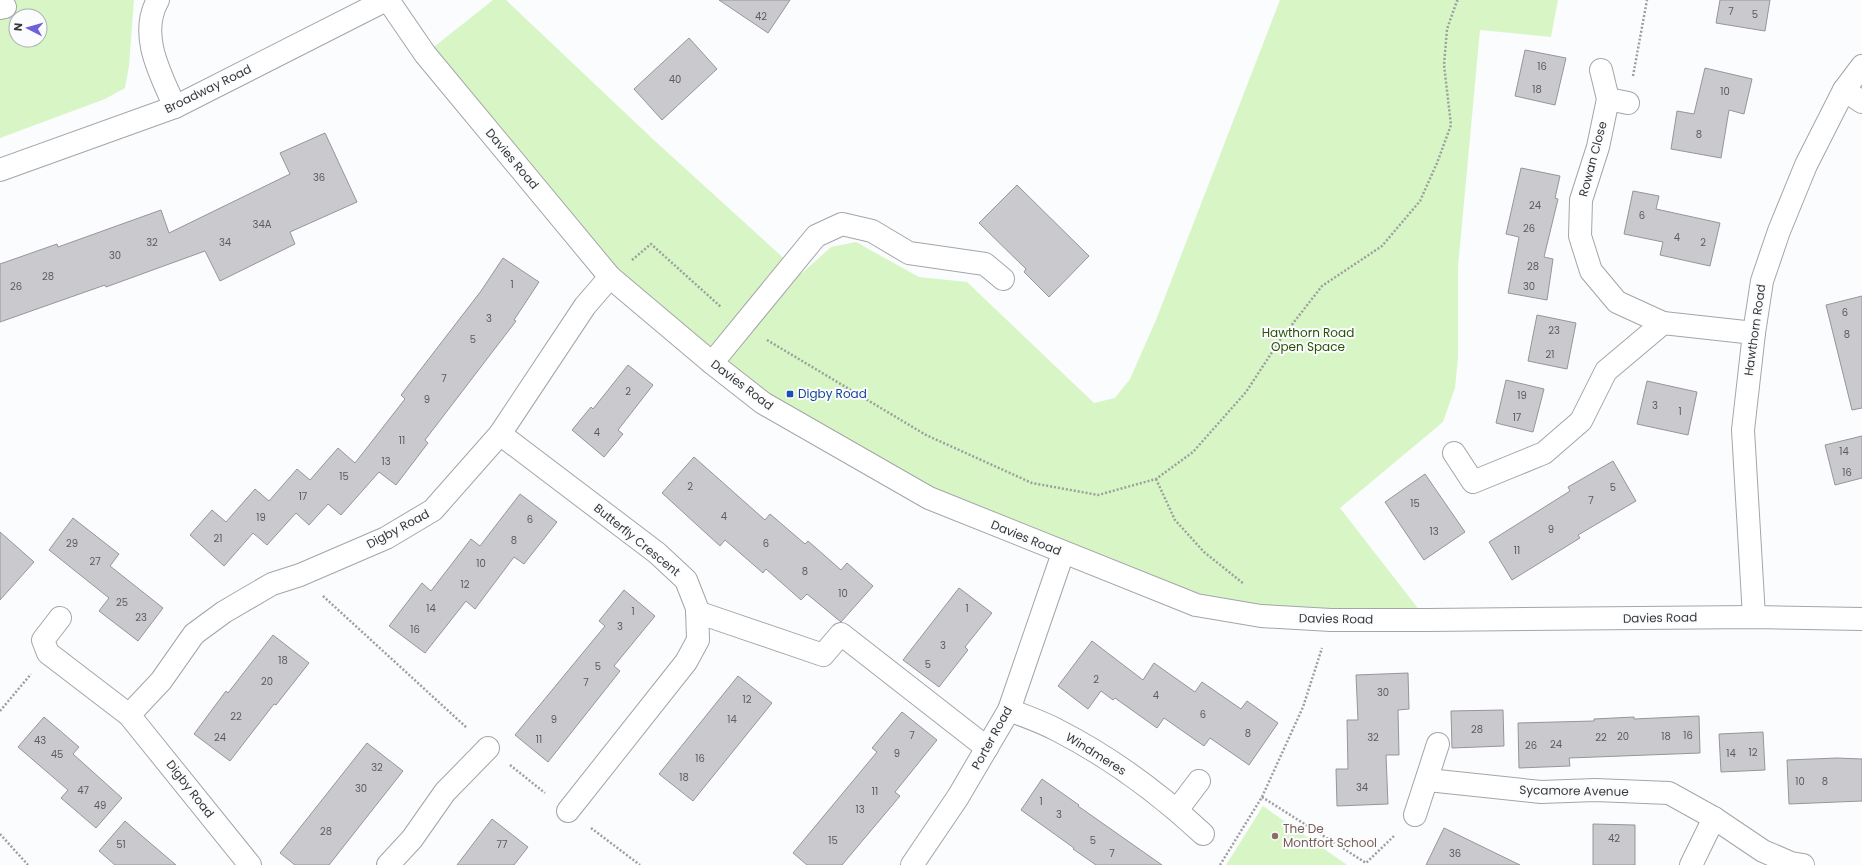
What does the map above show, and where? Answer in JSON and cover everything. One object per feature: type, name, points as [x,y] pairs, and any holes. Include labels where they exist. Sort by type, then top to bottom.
[{"type":"street","points":[[158,0],[150,27],[152,54],[175,107]]},
{"type":"street","name":"Broadway Road","points":[[0,170],[175,107],[387,0]]},
{"type":"street","name":"Davies Road","points":[[387,0],[426,54],[610,277],[712,363],[763,403],[929,498],[1063,553],[1196,605],[1261,616],[1331,620],[1754,617],[1862,619]]},
{"type":"street","name":"Hawthorn Road","points":[[1754,617],[1743,430],[1754,333],[1762,281],[1778,230],[1806,165],[1844,90],[1862,66]]},
{"type":"street","name":"Rowan Close","points":[[1601,70],[1618,101],[1598,147],[1581,200],[1580,236],[1591,271],[1617,302],[1663,324],[1754,333]]},
{"type":"street","points":[[1844,90],[1862,102]]},
{"type":"street","points":[[712,363],[816,236],[842,224],[872,231],[909,253],[985,264],[1003,279]]},
{"type":"street","name":"Digby Road","points":[[129,714],[161,681],[194,634],[224,612],[272,584],[300,575],[386,538],[433,510],[500,434],[585,306],[610,277]]},
{"type":"street","points":[[1454,453],[1472,482],[1544,453],[1581,421],[1606,371],[1663,324]]},
{"type":"street","name":"Butterfly Crescent","points":[[500,434],[657,553],[686,580],[697,612],[698,640],[686,662],[568,811]]},
{"type":"street","name":"Porter Road","points":[[912,865],[958,797],[1009,710],[1063,553]]},
{"type":"street","points":[[697,612],[823,655],[841,634],[987,748]]},
{"type":"street","points":[[48,653],[43,640],[60,618]]},
{"type":"street","name":"Digby Road","points":[[48,653],[129,714],[250,865]]},
{"type":"street","name":"Windmeres","points":[[1009,710],[1064,734],[1112,762],[1177,810],[1203,834]]},
{"type":"street","points":[[1415,815],[1428,780],[1438,744]]},
{"type":"street","points":[[388,865],[412,839],[445,792],[488,748]]},
{"type":"street","name":"Sycamore Avenue","points":[[1428,780],[1541,792],[1595,790],[1669,793],[1714,818],[1763,851],[1791,863],[1803,865]]},
{"type":"street","points":[[1177,810],[1199,781]]},
{"type":"street","points":[[1691,865],[1714,818]]},
{"type":"path","points":[[610,277],[651,244],[742,325],[926,435],[1032,483],[1098,495],[1156,479],[1193,452],[1246,392],[1280,340],[1322,286],[1382,246],[1420,201],[1437,163],[1451,125],[1444,65],[1447,29],[1457,1],[1460,0]]},
{"type":"path","points":[[1618,101],[1647,0]]},
{"type":"path","points":[[1156,479],[1175,520],[1204,552],[1251,590],[1261,616]]},
{"type":"path","points":[[300,575],[488,748],[640,865]]},
{"type":"path","points":[[1220,865],[1262,797],[1303,707],[1331,620]]},
{"type":"path","points":[[0,712],[48,653]]},
{"type":"path","points":[[1262,797],[1366,863],[1415,815]]},
{"type":"path","points":[[0,834],[28,865]]},
{"type":"green space","points":[[15,0],[134,0],[129,66],[125,88],[105,99],[0,138],[0,19],[8,17],[8,48],[48,48],[48,8],[12,8]]},
{"type":"green space","name":"Hawthorn Road Open Space","points":[[493,0],[506,0],[656,142],[801,274],[831,247],[856,242],[919,277],[967,282],[1094,403],[1115,398],[1130,379],[1156,320],[1280,0],[1558,0],[1551,37],[1480,30],[1458,267],[1458,358],[1455,388],[1443,422],[1340,508],[1427,620],[1196,605],[838,447],[610,277],[425,54]]},
{"type":"green space","name":"The De Montfort School","points":[[1263,806],[1347,865],[1226,865]]},
{"type":"building","points":[[719,0],[790,0],[768,33]]},
{"type":"building","points":[[1720,0],[1770,0],[1765,31],[1716,23]]},
{"type":"building","points":[[689,38],[717,69],[662,120],[634,89]]},
{"type":"building","points":[[1525,50],[1566,58],[1555,105],[1515,96]]},
{"type":"building","points":[[1705,68],[1752,79],[1744,114],[1729,110],[1721,158],[1671,149],[1677,111],[1694,114]]},
{"type":"building","points":[[325,133],[357,202],[290,232],[295,244],[220,281],[205,251],[106,287],[105,285],[0,322],[0,264],[57,244],[58,247],[161,210],[169,233],[290,174],[280,153]]},
{"type":"building","points":[[1521,168],[1560,176],[1555,198],[1558,199],[1544,257],[1553,259],[1547,300],[1508,293],[1519,237],[1506,234]]},
{"type":"building","points":[[1017,185],[1089,256],[1049,297],[1024,272],[1026,269],[979,223]]},
{"type":"building","points":[[1633,191],[1659,196],[1656,209],[1720,223],[1710,266],[1660,255],[1663,242],[1624,234]]},
{"type":"building","points":[[503,258],[539,282],[514,320],[516,321],[425,440],[428,443],[396,485],[379,472],[341,515],[328,504],[309,525],[296,513],[267,545],[253,533],[224,566],[190,535],[212,510],[226,522],[255,489],[269,501],[297,469],[310,480],[338,448],[355,463],[405,399],[401,395],[481,291]]},
{"type":"building","points":[[1862,296],[1862,408],[1852,410],[1826,305]]},
{"type":"building","points":[[1537,315],[1576,323],[1567,369],[1528,361]]},
{"type":"building","points":[[628,365],[653,385],[618,430],[623,434],[604,457],[572,430],[591,407],[593,409]]},
{"type":"building","points":[[1506,380],[1544,389],[1533,432],[1496,423]]},
{"type":"building","points":[[1647,381],[1697,392],[1688,435],[1637,424]]},
{"type":"building","points":[[1862,436],[1862,478],[1835,485],[1825,445]]},
{"type":"building","points":[[694,457],[765,520],[770,514],[805,544],[808,541],[841,570],[847,563],[873,586],[841,622],[807,594],[801,600],[766,569],[763,573],[725,540],[720,546],[662,493]]},
{"type":"building","points":[[1613,461],[1636,501],[1578,535],[1580,538],[1512,580],[1489,542],[1570,491],[1568,487]]},
{"type":"building","points":[[1425,474],[1465,532],[1424,560],[1385,502]]},
{"type":"building","points":[[520,494],[557,522],[524,564],[514,557],[475,609],[466,601],[425,653],[389,626],[422,583],[431,591],[471,539],[480,546]]},
{"type":"building","points":[[73,518],[119,554],[110,566],[163,608],[138,641],[99,611],[109,598],[49,550]]},
{"type":"building","points":[[0,532],[34,562],[0,600]]},
{"type":"building","points":[[959,588],[992,613],[965,647],[968,650],[939,687],[903,660]]},
{"type":"building","points":[[624,590],[655,616],[614,666],[620,671],[548,762],[515,735],[605,626],[599,621]]},
{"type":"building","points":[[273,635],[309,663],[276,705],[274,704],[230,761],[194,734],[226,691],[228,693]]},
{"type":"building","points":[[1092,641],[1143,680],[1154,663],[1195,692],[1202,682],[1241,709],[1247,701],[1278,723],[1249,765],[1210,738],[1204,746],[1164,718],[1157,728],[1115,698],[1113,700],[1101,691],[1088,709],[1058,686]]},
{"type":"building","points":[[1408,673],[1409,709],[1398,710],[1399,755],[1386,755],[1388,804],[1337,806],[1336,769],[1348,769],[1347,720],[1358,720],[1356,675]]},
{"type":"building","points":[[738,676],[772,703],[693,801],[659,774]]},
{"type":"building","points":[[1503,710],[1504,746],[1452,748],[1451,711]]},
{"type":"building","points":[[902,712],[937,740],[895,792],[900,796],[842,865],[807,865],[793,853],[877,752],[872,748]]},
{"type":"building","points":[[1699,716],[1700,753],[1569,758],[1570,766],[1519,768],[1518,723],[1594,721],[1594,719],[1634,717],[1634,719]]},
{"type":"building","points":[[44,717],[79,747],[73,754],[122,798],[96,828],[61,798],[68,790],[18,747]]},
{"type":"building","points":[[1763,732],[1765,770],[1721,772],[1719,734]]},
{"type":"building","points":[[367,743],[403,771],[329,865],[295,865],[280,853]]},
{"type":"building","points":[[1837,758],[1862,759],[1862,801],[1789,804],[1787,760]]},
{"type":"building","points":[[1042,779],[1162,865],[1096,865],[1073,849],[1074,848],[1021,810]]},
{"type":"building","points":[[492,819],[528,847],[514,865],[457,865]]},
{"type":"building","points":[[125,821],[176,865],[115,865],[99,851]]},
{"type":"building","points":[[1593,824],[1635,825],[1635,865],[1593,865]]},
{"type":"building","points":[[1444,828],[1520,865],[1426,865]]},
{"type":"place","name":"Digby Road","points":[[790,394]]},
{"type":"place","name":"The De Montfort School","points":[[1275,836]]}]
